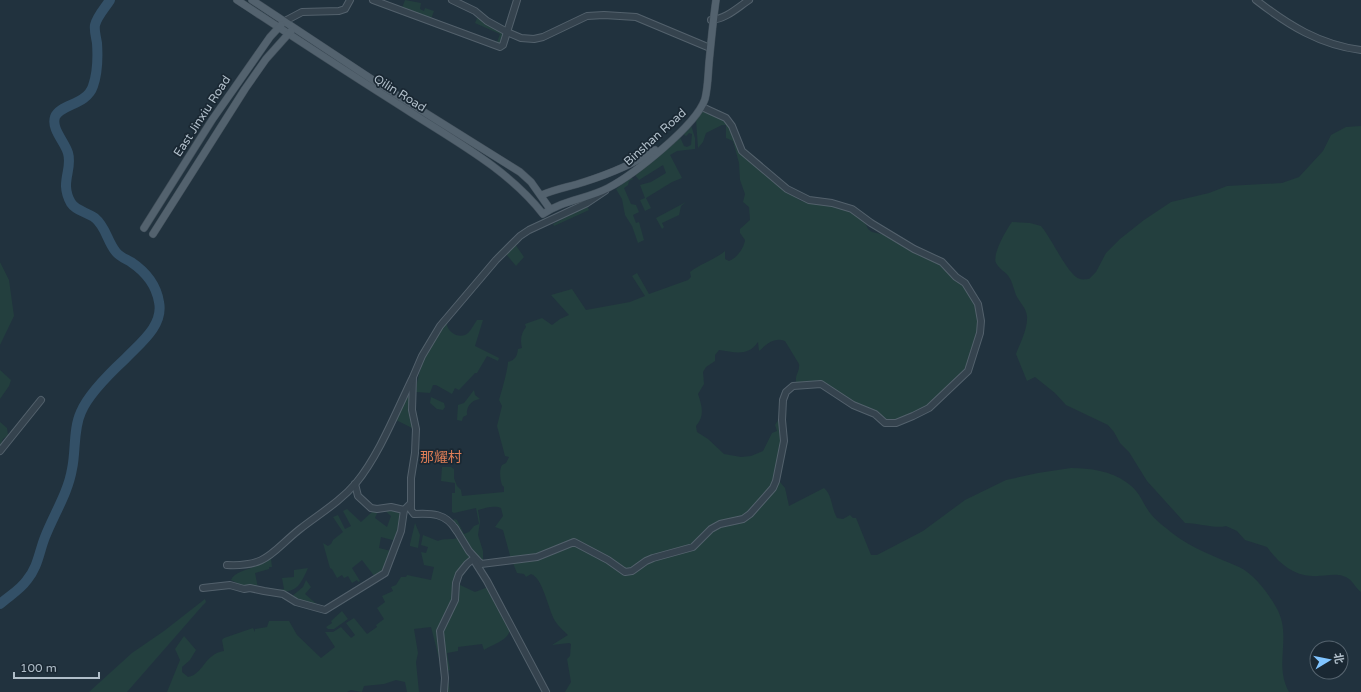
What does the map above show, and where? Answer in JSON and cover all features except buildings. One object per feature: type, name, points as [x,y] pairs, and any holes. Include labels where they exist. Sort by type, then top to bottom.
[{"type":"main road","name":"Qilin Road","points":[[236,0],[485,160],[515,182],[543,214]]},
{"type":"main road","name":"Qilin Road","points":[[252,0],[376,82],[520,172],[542,196],[550,209]]},
{"type":"main road","name":"Binshan Road","points":[[542,196],[554,190],[583,182],[620,168],[649,153],[674,134],[690,118],[701,100],[704,88],[715,0]]},
{"type":"main road","name":"East Jinxiu Road","points":[[144,228],[216,114],[278,28],[285,21]]},
{"type":"main road","name":"East Jinxiu Road","points":[[153,234],[245,89],[266,59],[294,28]]},
{"type":"main road","name":"Binshan Road","points":[[543,214],[550,209],[608,188],[635,171],[686,126],[702,106],[707,89],[709,47]]},
{"type":"street","points":[[285,21],[302,12],[340,11],[345,9],[350,0]]},
{"type":"street","points":[[373,0],[495,46],[502,46],[517,0]]},
{"type":"street","points":[[452,0],[475,11],[487,21],[521,38],[534,39],[550,34],[591,15],[632,16],[709,47]]},
{"type":"street","points":[[712,20],[719,19],[732,12],[749,0]]},
{"type":"street","points":[[1256,0],[1309,36],[1336,46],[1361,50]]},
{"type":"street","points":[[413,377],[412,410],[416,429],[410,504],[414,514],[435,514],[447,520],[455,528],[469,551],[481,564],[537,557],[574,542],[608,560],[625,572],[632,571],[646,560],[693,547],[711,529],[720,524],[743,519],[750,514],[774,488],[784,441],[782,420],[783,400],[786,392],[793,386],[821,384],[853,405],[875,414],[882,421],[893,424],[929,408],[968,371],[980,333],[981,321],[978,304],[965,283],[956,277],[942,262],[914,250],[871,223],[857,211],[832,203],[809,200],[787,189],[742,151],[732,126],[726,118],[702,106]]},
{"type":"street","points":[[227,564],[248,565],[262,560],[330,507],[355,484],[366,469],[413,377],[422,356],[440,326],[512,243],[529,230],[582,206],[602,194],[608,188]]},
{"type":"street","points":[[0,450],[41,400]]},
{"type":"street","points":[[355,484],[358,496],[371,508],[377,509],[391,507],[404,510]]},
{"type":"street","points":[[203,588],[230,585],[244,589],[250,588],[286,595],[296,602],[325,610],[385,573],[401,531],[404,510],[410,504]]},
{"type":"street","points":[[455,528],[487,581],[546,692]]},
{"type":"street","points":[[444,692],[445,678],[440,630],[455,600],[456,583],[459,574],[473,559]]},
{"type":"green space","points":[[405,0],[421,3],[420,9],[424,11],[425,8],[434,11],[431,19],[402,8]]},
{"type":"green space","points":[[478,16],[504,33],[501,45],[496,45],[500,34],[475,23]]},
{"type":"green space","points":[[702,111],[727,122],[737,143],[773,182],[801,201],[826,204],[853,211],[864,220],[868,229],[872,232],[886,235],[941,264],[951,276],[966,289],[975,305],[980,324],[968,368],[929,407],[890,422],[813,382],[796,382],[799,364],[785,341],[774,341],[759,351],[758,342],[754,347],[745,352],[719,350],[715,355],[715,361],[706,367],[703,372],[704,384],[698,394],[702,415],[696,426],[697,432],[708,439],[724,454],[741,457],[751,456],[763,451],[772,433],[777,431],[775,425],[780,417],[783,441],[773,487],[743,518],[720,523],[692,546],[625,571],[574,541],[546,553],[511,559],[503,530],[495,527],[503,516],[501,508],[490,507],[478,510],[480,522],[478,535],[483,551],[483,562],[478,559],[453,523],[454,519],[457,520],[464,534],[469,532],[474,526],[479,524],[476,508],[454,513],[452,512],[452,493],[455,493],[455,483],[441,481],[442,467],[451,467],[454,469],[454,478],[457,486],[461,490],[462,496],[504,492],[500,469],[509,457],[505,456],[497,426],[502,406],[499,400],[506,376],[508,362],[514,359],[518,349],[522,348],[521,337],[526,327],[525,324],[542,318],[552,325],[569,315],[551,295],[572,289],[586,310],[630,302],[645,296],[632,276],[637,273],[649,294],[688,280],[691,277],[690,272],[725,251],[725,259],[729,261],[732,260],[740,252],[743,246],[745,240],[740,233],[740,229],[750,220],[749,207],[743,202],[745,194],[740,180],[739,163],[733,141],[726,138],[726,125],[722,125],[706,133],[703,142],[698,148],[696,120]]},
{"type":"green space","points":[[691,125],[695,138],[695,149],[677,151],[670,155],[682,178],[672,182],[646,198],[651,208],[645,211],[640,200],[645,198],[640,185],[651,182],[666,173],[663,165],[639,180],[635,175],[679,135],[684,146],[687,147],[691,145],[692,134],[689,133],[686,136],[683,134]]},
{"type":"green space","points":[[1361,126],[1361,592],[1349,579],[1343,576],[1312,576],[1298,573],[1281,563],[1267,547],[1245,540],[1237,531],[1226,526],[1217,527],[1185,523],[1147,481],[1129,452],[1120,443],[1108,425],[1066,405],[1055,393],[1035,377],[1027,381],[1016,354],[1025,331],[1027,316],[1008,275],[997,265],[995,259],[1000,242],[1012,222],[1030,223],[1041,226],[1050,238],[1065,264],[1075,276],[1081,279],[1089,279],[1096,272],[1106,253],[1120,239],[1144,220],[1171,202],[1209,193],[1227,186],[1282,183],[1299,177],[1323,151],[1331,135],[1346,127]]},
{"type":"green space","points":[[631,177],[633,179],[629,181],[628,185],[624,188],[631,204],[636,205],[639,212],[633,215],[636,223],[639,222],[644,240],[638,243],[632,226],[625,215],[622,199],[616,189]]},
{"type":"green space","points":[[686,202],[681,206],[679,215],[662,223],[664,227],[662,229],[656,218]]},
{"type":"green space","points":[[587,206],[589,210],[554,226],[553,224]]},
{"type":"green space","points":[[515,244],[524,257],[516,266],[506,254]]},
{"type":"green space","points":[[0,262],[9,280],[14,316],[0,345]]},
{"type":"green space","points":[[454,314],[447,325],[451,332],[459,336],[467,334],[477,320],[483,320],[475,346],[499,358],[498,361],[487,356],[477,373],[475,373],[459,390],[455,388],[452,394],[436,385],[433,385],[430,393],[416,392],[420,371],[428,350],[440,330]]},
{"type":"green space","points":[[0,370],[11,380],[9,386],[0,399]]},
{"type":"green space","points":[[409,389],[414,429],[394,419]]},
{"type":"green space","points":[[474,390],[475,395],[480,399],[470,404],[467,409],[467,415],[463,417],[462,421],[457,420],[458,405],[464,403]]},
{"type":"green space","points":[[431,397],[444,403],[445,407],[443,410],[437,409],[430,403]]},
{"type":"green space","points":[[0,422],[7,428],[8,435],[3,439],[0,447]]},
{"type":"green space","points":[[1071,468],[1100,471],[1120,478],[1131,485],[1152,516],[1180,539],[1196,548],[1245,570],[1255,579],[1273,602],[1281,618],[1283,629],[1283,671],[1289,692],[565,692],[571,682],[567,659],[570,656],[571,644],[552,645],[568,635],[559,627],[552,616],[539,581],[531,574],[526,577],[524,574],[517,573],[512,561],[573,543],[624,573],[646,562],[693,548],[711,530],[743,520],[779,481],[785,488],[789,506],[824,488],[829,495],[837,518],[843,519],[850,515],[853,518],[856,518],[871,555],[877,555],[923,531],[965,500],[1006,480]]},
{"type":"green space","points":[[347,509],[361,522],[372,512],[378,511],[375,518],[387,527],[391,516],[383,509],[399,511],[401,518],[396,541],[381,537],[379,548],[391,551],[384,570],[375,577],[362,560],[352,568],[360,581],[358,582],[357,580],[352,583],[348,576],[344,578],[342,575],[337,578],[330,568],[323,543],[328,546],[343,532],[333,517],[338,515],[345,529],[351,526],[343,511]]},
{"type":"green space","points":[[415,523],[420,535],[418,548],[410,546]]},
{"type":"green space","points":[[423,535],[438,541],[458,538],[470,557],[458,574],[455,597],[440,625],[442,670],[431,627],[414,629],[418,653],[416,662],[419,692],[407,692],[405,682],[396,680],[384,684],[364,686],[362,692],[351,690],[347,692],[167,692],[180,660],[175,649],[184,636],[196,650],[190,660],[182,667],[182,672],[188,677],[198,672],[212,656],[224,651],[222,640],[224,638],[253,628],[255,632],[255,629],[267,627],[269,621],[289,621],[297,635],[321,658],[335,647],[325,632],[333,632],[341,627],[351,638],[355,635],[346,623],[354,618],[367,634],[377,627],[376,625],[384,619],[377,608],[385,602],[382,596],[393,591],[391,587],[396,585],[401,577],[406,577],[407,575],[431,580],[434,567],[424,565],[421,552],[426,553],[428,547],[421,545]]},
{"type":"green space","points":[[269,558],[271,559],[272,567],[255,573],[258,588],[241,585],[231,580],[238,573]]},
{"type":"green space","points":[[308,568],[300,584],[293,590],[282,592],[275,591],[284,589],[282,578],[294,577],[294,570]]},
{"type":"green space","points":[[306,580],[311,587],[305,594],[320,607],[291,597],[303,587]]},
{"type":"green space","points":[[458,584],[475,592],[488,587],[510,628],[504,639],[484,650],[482,644],[458,647],[458,651],[447,653],[450,670],[447,671],[450,692],[445,692],[441,627]]},
{"type":"green space","points":[[205,599],[206,602],[127,692],[89,692],[132,653],[164,631]]},
{"type":"green space","points":[[342,611],[348,619],[334,629],[328,629],[326,627],[332,623],[331,621]]},
{"type":"waterway","points":[[0,604],[24,584],[36,565],[45,537],[70,478],[78,419],[84,405],[100,384],[149,334],[158,319],[160,311],[158,296],[153,284],[146,274],[116,252],[102,226],[95,218],[76,208],[71,203],[66,189],[69,165],[68,153],[54,122],[55,117],[62,109],[80,101],[90,92],[93,86],[97,70],[95,25],[99,15],[110,0]]},
{"type":"district","name":"那耀村","points":[[441,457]]}]
